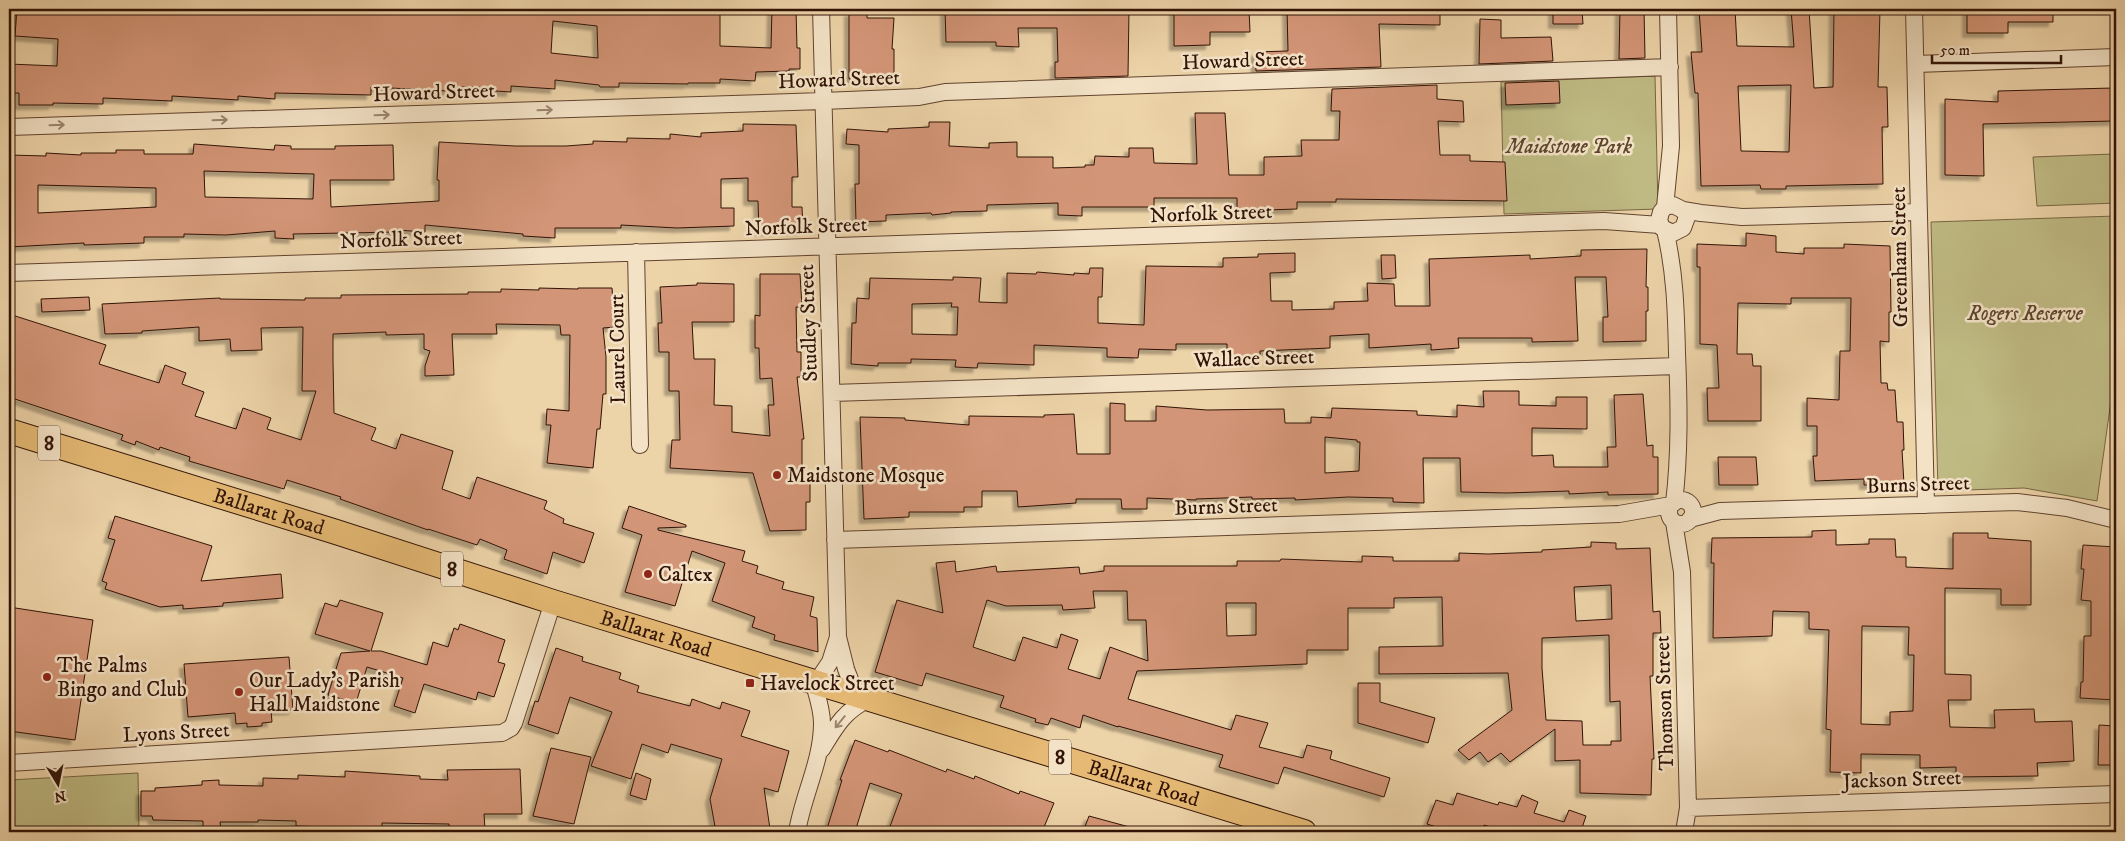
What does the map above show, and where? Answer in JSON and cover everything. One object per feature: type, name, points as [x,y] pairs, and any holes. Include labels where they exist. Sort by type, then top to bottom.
[{"type":"highway","name":"Ballarat Road","points":[[9,431],[324,528],[553,602],[1304,832]]},
{"type":"street","name":"Studley Street","points":[[821,9],[838,637],[846,669],[862,697]]},
{"type":"street","name":"Thomson Street","points":[[1668,9],[1688,808],[1684,832]]},
{"type":"street","name":"Greenham Street","points":[[1914,9],[1926,505]]},
{"type":"street","points":[[1916,64],[2116,57]]},
{"type":"street","name":"Howard Street","points":[[9,127],[919,98],[945,92],[1670,66]]},
{"type":"street","name":"Norfolk Street","points":[[9,273],[1673,218],[1919,212]]},
{"type":"street","name":"Laurel Court","points":[[636,252],[640,445]]},
{"type":"street","name":"Wallace Street","points":[[832,393],[1678,366]]},
{"type":"street","name":"Burns Street","points":[[835,540],[2016,502],[2067,508],[2116,520]]},
{"type":"street","name":"Lyons Street","points":[[9,763],[502,733],[511,728],[514,722],[553,602]]},
{"type":"street","name":"Studley Street","points":[[815,682],[830,662],[838,637]]},
{"type":"street","points":[[797,832],[819,753],[822,723],[815,682]]},
{"type":"street","points":[[819,753],[838,722],[862,697]]},
{"type":"street","name":"Jackson Street","points":[[1688,808],[2116,794]]},
{"type":"green space","name":"Maidstone Park","points":[[1655,76],[1658,209],[1504,214],[1501,82]]},
{"type":"green space","points":[[2113,154],[2116,203],[2037,206],[2033,157]]},
{"type":"green space","name":"Rogers Reserve","points":[[2116,216],[2116,378],[2114,379],[2097,501],[2024,488],[1938,491],[1931,222]]},
{"type":"green space","points":[[138,773],[139,832],[9,832],[9,780]]},
{"type":"building","points":[[17,9],[720,9],[720,46],[771,48],[772,9],[796,9],[797,48],[800,48],[800,69],[756,72],[755,81],[720,79],[720,83],[619,83],[619,87],[600,87],[599,85],[555,80],[555,89],[511,86],[511,92],[480,90],[480,87],[449,87],[449,91],[371,87],[371,95],[275,93],[275,99],[238,96],[238,100],[172,96],[172,101],[103,98],[103,104],[53,103],[53,105],[19,105],[19,93],[9,93],[9,64],[57,66],[58,39],[15,36]],"holes":[[[553,21],[597,26],[598,58],[551,53]]]},
{"type":"building","points":[[945,9],[1129,9],[1128,76],[1055,78],[1055,62],[1058,62],[1057,28],[1018,28],[1019,47],[996,46],[996,42],[946,42]]},
{"type":"building","points":[[1174,9],[1249,9],[1250,32],[1210,32],[1210,45],[1174,46]]},
{"type":"building","points":[[1287,9],[1440,9],[1440,25],[1379,24],[1381,67],[1256,71],[1255,52],[1288,51]]},
{"type":"building","points":[[1553,9],[1582,9],[1583,24],[1553,24]]},
{"type":"building","points":[[1620,9],[1644,9],[1645,58],[1619,59]]},
{"type":"building","points":[[1699,9],[1735,9],[1737,46],[1794,47],[1791,9],[1809,9],[1814,88],[1833,87],[1834,9],[1880,9],[1878,87],[1887,87],[1888,127],[1882,127],[1883,184],[1786,186],[1786,189],[1761,189],[1760,185],[1701,186],[1698,93],[1695,93],[1691,52],[1702,52]],"holes":[[[1791,85],[1789,152],[1741,151],[1738,86]]]},
{"type":"building","points":[[1967,9],[2053,9],[2053,22],[2008,22],[2008,33],[1967,33]]},
{"type":"building","points":[[849,12],[867,12],[867,18],[894,18],[892,49],[894,49],[894,81],[849,79]]},
{"type":"building","points":[[1480,19],[1501,20],[1501,38],[1551,37],[1553,61],[1479,64]]},
{"type":"building","points":[[1559,81],[1560,103],[1506,105],[1505,83]]},
{"type":"building","points":[[1437,85],[1437,99],[1463,101],[1464,122],[1438,121],[1440,155],[1470,155],[1470,161],[1505,162],[1507,201],[1336,199],[1336,202],[1297,202],[1297,209],[1237,211],[1237,198],[1154,198],[1154,207],[1082,207],[1082,216],[1058,215],[1058,203],[987,205],[987,211],[951,212],[932,215],[931,213],[886,215],[886,221],[856,222],[855,184],[859,184],[859,145],[846,144],[847,129],[888,132],[888,129],[929,127],[929,122],[950,122],[949,146],[989,148],[989,143],[1017,142],[1017,157],[1053,157],[1053,168],[1094,165],[1095,156],[1129,157],[1129,148],[1153,148],[1154,163],[1197,164],[1195,113],[1225,113],[1229,175],[1264,175],[1264,157],[1302,156],[1301,140],[1339,140],[1340,111],[1331,111],[1332,89]]},
{"type":"building","points":[[2113,88],[2114,121],[1983,124],[1984,176],[1945,175],[1945,99],[1998,102],[1998,91]]},
{"type":"building","points":[[743,124],[796,125],[798,177],[792,177],[792,207],[802,207],[803,230],[759,231],[758,201],[748,201],[748,178],[721,179],[721,208],[734,208],[734,226],[677,228],[621,225],[621,228],[555,228],[555,238],[425,225],[425,232],[397,230],[397,232],[293,234],[294,239],[275,238],[275,231],[226,235],[184,234],[184,237],[144,237],[144,243],[84,245],[84,243],[9,247],[9,155],[46,156],[46,153],[81,155],[81,153],[116,153],[116,150],[144,150],[144,154],[193,154],[194,144],[274,150],[275,145],[291,146],[291,149],[335,149],[335,146],[393,145],[394,180],[330,180],[331,207],[439,201],[439,180],[437,180],[439,142],[515,146],[566,146],[593,144],[593,141],[627,142],[627,138],[670,139],[670,134],[701,137],[701,133],[743,131]],"holes":[[[204,171],[314,174],[313,199],[205,197]],[[38,185],[156,188],[156,207],[38,213]]]},
{"type":"building","points":[[1746,233],[1776,236],[1776,252],[1804,254],[1804,248],[1844,248],[1844,244],[1890,246],[1891,312],[1889,312],[1889,342],[1880,341],[1881,383],[1887,383],[1888,390],[1895,390],[1897,422],[1903,422],[1904,484],[1864,485],[1864,479],[1815,481],[1813,456],[1817,456],[1817,426],[1807,426],[1807,398],[1839,400],[1840,351],[1850,351],[1851,298],[1791,298],[1791,304],[1738,303],[1737,354],[1752,354],[1753,366],[1761,366],[1761,421],[1708,421],[1707,388],[1719,388],[1717,345],[1700,344],[1700,267],[1697,267],[1697,244],[1746,246]]},
{"type":"building","points":[[1647,249],[1646,287],[1648,287],[1648,311],[1646,311],[1646,341],[1603,342],[1603,317],[1608,317],[1606,277],[1575,277],[1578,341],[1532,342],[1532,338],[1458,338],[1459,348],[1431,350],[1431,344],[1369,348],[1369,334],[1330,336],[1330,348],[1260,351],[1260,361],[1227,362],[1227,344],[1176,344],[1176,350],[1139,349],[1138,358],[1107,357],[1107,348],[1034,345],[1034,365],[978,363],[977,368],[955,367],[956,360],[911,359],[911,363],[878,363],[878,366],[851,364],[852,323],[856,323],[857,298],[869,299],[870,278],[953,280],[953,277],[981,278],[979,302],[1007,303],[1007,273],[1036,274],[1037,272],[1074,275],[1074,273],[1089,274],[1090,268],[1103,268],[1102,297],[1098,297],[1098,323],[1144,325],[1146,266],[1223,267],[1223,258],[1258,257],[1258,254],[1295,253],[1295,272],[1270,273],[1271,301],[1292,301],[1292,310],[1334,309],[1334,302],[1368,301],[1367,283],[1394,284],[1395,306],[1430,306],[1429,259],[1530,255],[1530,259],[1581,256],[1581,250]],"holes":[[[952,303],[951,307],[958,307],[957,335],[912,334],[912,304]]]},
{"type":"building","points":[[1381,255],[1395,255],[1396,278],[1382,279]]},
{"type":"building","points":[[760,274],[800,274],[802,307],[796,307],[797,352],[801,352],[801,377],[797,377],[804,439],[802,439],[802,480],[810,480],[810,502],[806,502],[806,530],[770,531],[753,473],[670,468],[672,440],[680,440],[679,391],[669,391],[669,352],[659,352],[658,323],[662,323],[660,287],[697,285],[697,283],[734,284],[734,322],[692,322],[694,359],[715,359],[714,405],[732,406],[732,432],[770,436],[768,405],[774,405],[772,378],[760,379],[759,348],[755,348],[755,315],[760,316]]},
{"type":"building","points":[[539,288],[612,288],[615,327],[603,328],[606,357],[606,394],[603,394],[600,429],[597,429],[593,468],[547,463],[551,425],[546,425],[547,409],[569,411],[570,335],[561,335],[560,325],[496,324],[497,334],[452,334],[454,375],[425,376],[425,366],[430,351],[424,349],[424,334],[386,335],[386,332],[333,334],[334,413],[376,428],[371,440],[396,449],[401,434],[453,451],[442,489],[470,499],[477,477],[547,501],[544,509],[564,519],[563,523],[594,533],[584,563],[553,552],[547,574],[504,559],[507,550],[480,539],[477,545],[428,530],[340,499],[341,497],[287,480],[284,489],[189,461],[190,457],[160,447],[159,450],[136,441],[135,445],[121,440],[123,435],[9,397],[9,314],[106,345],[99,364],[159,383],[165,365],[186,373],[182,384],[204,392],[195,416],[236,429],[243,408],[271,418],[267,429],[301,440],[316,391],[302,391],[303,327],[261,328],[262,350],[231,351],[230,339],[199,341],[199,327],[142,331],[142,333],[105,334],[102,304],[220,298],[305,300],[305,298],[341,298],[341,295],[468,294],[468,292],[501,292],[501,289],[539,290]]},
{"type":"building","points":[[89,297],[90,310],[42,312],[41,299]]},
{"type":"building","points":[[1483,391],[1519,391],[1519,405],[1556,406],[1556,397],[1587,397],[1587,429],[1532,428],[1532,456],[1553,455],[1554,467],[1608,467],[1607,447],[1616,447],[1614,395],[1643,394],[1647,446],[1653,445],[1653,457],[1658,457],[1658,494],[1608,495],[1608,492],[1569,494],[1569,491],[1461,492],[1460,458],[1423,458],[1424,503],[1393,502],[1393,498],[1348,497],[1295,500],[1295,498],[1252,499],[1252,497],[1196,500],[1147,498],[1147,509],[1122,509],[1121,499],[1076,499],[1076,503],[1018,507],[1017,491],[982,491],[982,507],[964,507],[964,512],[909,512],[909,517],[864,519],[860,417],[905,418],[905,420],[969,425],[969,416],[1044,417],[1044,415],[1074,414],[1077,454],[1110,454],[1110,403],[1125,404],[1125,421],[1156,421],[1156,406],[1207,410],[1284,409],[1285,423],[1311,423],[1311,417],[1331,418],[1332,408],[1417,411],[1417,415],[1457,417],[1457,405],[1484,407]],"holes":[[[1325,437],[1357,440],[1357,442],[1360,442],[1359,471],[1325,473]]]},
{"type":"building","points":[[1718,457],[1756,457],[1758,485],[1719,485]]},
{"type":"building","points":[[629,506],[686,525],[686,527],[658,528],[658,530],[745,551],[742,561],[758,566],[756,573],[784,582],[782,589],[814,597],[810,616],[817,618],[818,652],[774,640],[775,635],[752,627],[755,617],[712,601],[725,563],[692,551],[675,606],[625,592],[642,535],[622,528]]},
{"type":"building","points":[[115,516],[212,546],[201,581],[281,574],[283,598],[223,603],[223,606],[183,609],[183,605],[160,607],[105,589],[107,583],[102,581],[115,540],[108,538]]},
{"type":"building","points":[[1836,530],[1836,545],[1869,544],[1869,539],[1895,539],[1896,557],[1906,557],[1906,567],[1953,569],[1953,533],[1988,533],[1988,538],[2031,541],[2031,605],[2001,605],[2001,589],[1945,588],[1945,674],[1971,675],[1971,700],[1948,700],[1950,727],[1995,728],[1994,710],[2034,709],[2035,722],[2072,721],[2074,761],[2037,763],[2038,776],[1956,777],[1956,767],[1920,768],[1920,755],[1861,754],[1861,773],[1830,772],[1831,730],[1826,729],[1829,630],[1809,629],[1809,612],[1773,611],[1772,636],[1713,638],[1714,563],[1711,563],[1712,538],[1812,537],[1812,531]],"holes":[[[1862,626],[1909,627],[1908,655],[1914,655],[1913,711],[1890,712],[1890,725],[1861,724]]]},
{"type":"building","points":[[1591,542],[1616,543],[1616,549],[1650,548],[1653,612],[1660,611],[1661,633],[1653,633],[1653,676],[1650,676],[1654,759],[1652,759],[1651,795],[1580,793],[1580,760],[1555,761],[1555,729],[1510,762],[1501,753],[1488,762],[1480,752],[1469,760],[1458,750],[1512,710],[1508,673],[1379,674],[1379,647],[1443,646],[1442,597],[1394,598],[1394,608],[1348,608],[1348,650],[1307,650],[1307,664],[1137,671],[1128,699],[1231,730],[1236,715],[1268,723],[1259,747],[1303,758],[1307,745],[1332,751],[1330,759],[1390,778],[1384,797],[1284,767],[1278,784],[1219,767],[1223,755],[1118,727],[1083,715],[1080,728],[1051,718],[1048,725],[1035,722],[1036,719],[1000,707],[1004,696],[926,673],[922,686],[875,672],[897,600],[943,613],[936,563],[955,561],[956,572],[996,566],[997,572],[1079,567],[1080,574],[1104,571],[1104,566],[1237,566],[1237,561],[1280,561],[1281,559],[1362,562],[1362,556],[1393,557],[1393,561],[1459,561],[1459,553],[1542,552],[1542,550],[1591,547]],"holes":[[[1611,585],[1612,619],[1576,621],[1574,587]],[[1093,591],[1127,591],[1128,620],[1146,620],[1148,661],[1110,647],[1100,679],[1068,669],[1078,640],[1061,634],[1057,648],[1023,637],[1015,661],[973,647],[987,600],[1006,606],[1062,605],[1063,610],[1095,608]],[[1226,603],[1256,603],[1256,635],[1227,636]],[[1609,635],[1610,702],[1620,701],[1621,741],[1611,741],[1611,745],[1583,745],[1582,721],[1546,720],[1542,638]]]},
{"type":"building","points":[[2083,545],[2116,547],[2116,700],[2080,698],[2081,682],[2083,682],[2084,636],[2091,636],[2091,601],[2081,600],[2084,569],[2081,569]]},
{"type":"building","points":[[340,600],[383,613],[371,651],[381,651],[427,665],[433,642],[448,647],[454,628],[458,630],[460,624],[505,640],[498,662],[505,664],[494,697],[478,692],[476,700],[424,684],[415,713],[394,706],[403,678],[367,667],[356,703],[328,695],[341,653],[370,651],[315,634],[325,603],[337,607]]},
{"type":"building","name":"The Palms Bingo and Club","points":[[9,607],[93,620],[75,740],[9,731]]},
{"type":"building","points":[[556,648],[583,657],[582,661],[621,673],[619,679],[639,686],[637,692],[690,706],[692,699],[720,709],[722,702],[750,711],[741,736],[789,751],[778,792],[764,788],[770,829],[716,832],[710,799],[722,759],[671,744],[668,753],[642,744],[631,779],[591,766],[612,712],[570,697],[558,734],[528,724],[535,701],[538,702]]},
{"type":"building","name":"Our Lady's Parish Hall Maidstone","points":[[289,657],[293,710],[271,711],[272,722],[262,723],[262,726],[247,727],[247,723],[236,724],[235,713],[188,717],[184,664]]},
{"type":"building","points":[[1358,683],[1380,683],[1380,702],[1435,718],[1428,743],[1358,723]]},
{"type":"building","points":[[2099,725],[2116,726],[2116,765],[2098,765]]},
{"type":"building","points":[[855,740],[888,752],[889,750],[946,772],[947,769],[974,779],[975,776],[1019,794],[1020,791],[1054,803],[1042,832],[888,832],[902,794],[870,783],[855,832],[826,832],[842,780],[840,780]]},
{"type":"building","points":[[551,748],[591,757],[574,824],[533,816]]},
{"type":"building","points":[[520,769],[522,814],[484,814],[485,830],[449,831],[449,824],[382,823],[382,832],[325,832],[325,827],[296,826],[296,821],[258,820],[258,822],[220,822],[221,830],[203,831],[203,821],[153,820],[152,816],[141,816],[141,791],[155,791],[155,788],[202,785],[202,781],[219,780],[219,785],[263,786],[263,778],[298,779],[298,775],[345,777],[345,771],[420,776],[420,779],[448,780],[447,770]]},
{"type":"building","points":[[636,773],[651,779],[646,800],[630,795]]},
{"type":"building","points":[[1457,793],[1498,805],[1499,802],[1517,807],[1522,795],[1538,802],[1534,813],[1564,822],[1569,810],[1586,816],[1582,828],[1586,829],[1586,832],[1506,832],[1484,825],[1482,832],[1452,832],[1427,824],[1436,800],[1453,805]]},
{"type":"building","points":[[1089,816],[1133,828],[1132,832],[1083,832]]},
{"type":"place","name":"Maidstone Mosque","points":[[777,475]]},
{"type":"place","name":"Caltex","points":[[648,574]]},
{"type":"place","name":"The Palms Bingo and Club","points":[[47,677]]},
{"type":"place","name":"Havelock Street","points":[[750,683]]},
{"type":"place","name":"Our Lady's Parish Hall Maidstone","points":[[239,692]]}]
